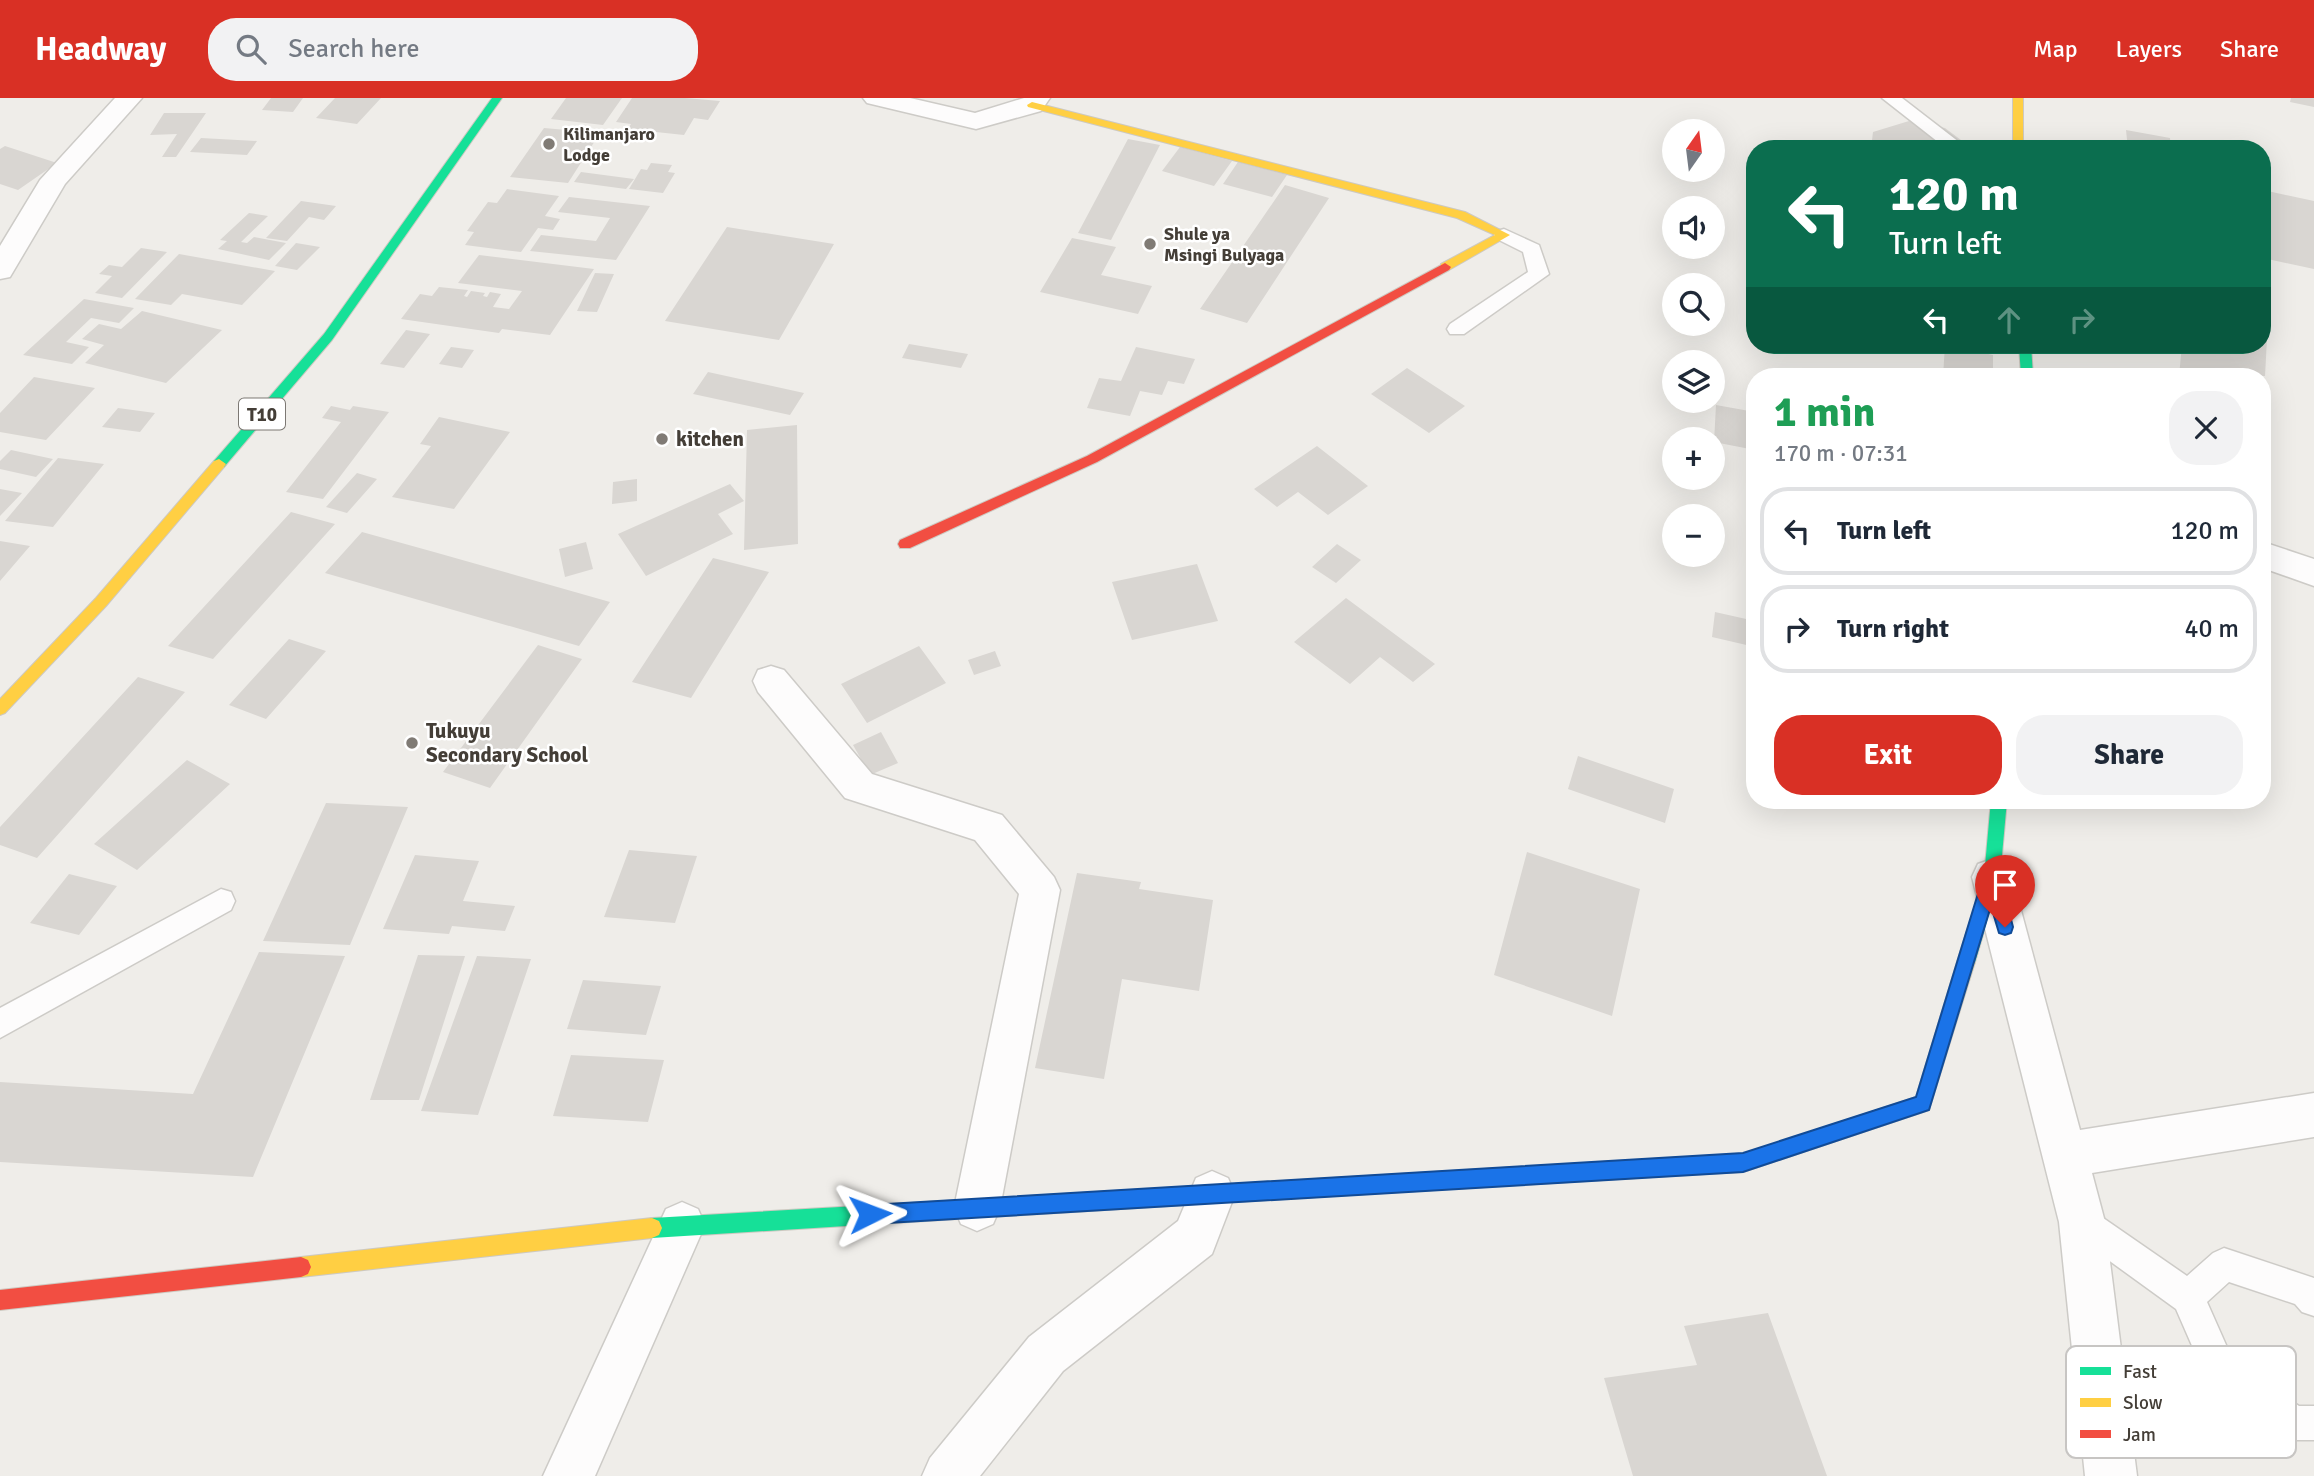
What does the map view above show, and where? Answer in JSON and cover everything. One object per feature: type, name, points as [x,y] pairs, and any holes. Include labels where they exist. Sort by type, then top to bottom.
[{"type":"main road","name":"T10","points":[[0,709],[101,602],[328,337],[497,98]]},
{"type":"main road","points":[[2018,98],[2018,140]]},
{"type":"main road","points":[[1034,102],[1461,215],[1504,235]]},
{"type":"main road","points":[[905,544],[1093,459],[1504,235]]},
{"type":"main road","points":[[0,1300],[682,1225],[1743,1163],[1923,1104],[1992,877],[1998,809]]},
{"type":"street","points":[[0,270],[54,180],[130,98]]},
{"type":"street","points":[[876,98],[976,121],[1034,102]]},
{"type":"street","points":[[2271,558],[2314,573]]},
{"type":"street","points":[[771,681],[859,786],[988,828],[1040,890],[977,1208]]},
{"type":"street","points":[[1992,877],[2082,1222],[2096,1346]]},
{"type":"street","points":[[2064,1155],[2314,1115]]},
{"type":"street","points":[[948,1476],[1046,1354],[1195,1237],[1212,1194]]},
{"type":"street","points":[[569,1476],[682,1225]]},
{"type":"street","points":[[2109,1458],[2111,1476]]},
{"type":"lane","points":[[1891,98],[1947,140]]},
{"type":"lane","points":[[1457,329],[1539,274],[1532,248],[1504,235]]},
{"type":"lane","points":[[0,1024],[220,901]]},
{"type":"lane","points":[[2082,1222],[2188,1297],[2209,1346]]},
{"type":"lane","points":[[2188,1297],[2224,1264],[2305,1290],[2314,1300]]},
{"type":"lane","points":[[2296,1423],[2314,1423]]},
{"type":"building","points":[[271,98],[303,98],[293,112],[262,110]]},
{"type":"building","points":[[335,98],[381,98],[357,124],[316,118]]},
{"type":"building","points":[[566,98],[622,98],[603,125],[551,119]]},
{"type":"building","points":[[632,98],[720,101],[708,120],[694,118],[684,135],[628,129],[631,124],[616,122]]},
{"type":"building","points":[[2291,98],[2314,98],[2314,107],[2290,102]]},
{"type":"building","points":[[164,113],[206,113],[176,157],[162,157],[177,134],[150,135]]},
{"type":"building","points":[[1909,121],[1945,128],[1961,140],[1872,140],[1873,132]]},
{"type":"building","points":[[544,128],[600,133],[568,183],[510,177]]},
{"type":"building","points":[[2126,130],[2170,140],[2127,140]]},
{"type":"building","points":[[201,138],[257,141],[247,155],[190,152]]},
{"type":"building","points":[[1128,139],[1160,145],[1111,240],[1078,233]]},
{"type":"building","points":[[5,146],[57,163],[18,190],[0,184],[0,149]]},
{"type":"building","points":[[1180,147],[1232,161],[1214,186],[1162,171]]},
{"type":"building","points":[[1238,162],[1287,175],[1272,197],[1223,184]]},
{"type":"building","points":[[651,163],[672,165],[668,172],[675,173],[663,193],[629,189],[641,169],[647,170]]},
{"type":"building","points":[[581,172],[634,179],[626,189],[574,182]]},
{"type":"building","points":[[1285,185],[1329,198],[1247,323],[1200,309]]},
{"type":"building","points":[[507,189],[559,196],[545,216],[560,219],[553,230],[538,228],[521,252],[465,245],[474,232],[467,231],[488,202],[497,203]]},
{"type":"building","points":[[2271,192],[2314,201],[2314,269],[2271,260]]},
{"type":"building","points":[[569,197],[650,206],[616,260],[530,251],[541,235],[596,241],[610,218],[558,212]]},
{"type":"building","points":[[301,201],[336,206],[324,220],[309,217],[287,241],[266,238]]},
{"type":"building","points":[[249,213],[268,216],[241,242],[247,243],[254,237],[286,243],[269,260],[218,249],[227,241],[220,240]]},
{"type":"building","points":[[727,227],[834,244],[779,340],[665,321]]},
{"type":"building","points":[[1072,238],[1116,247],[1101,275],[1152,286],[1138,314],[1040,292]]},
{"type":"building","points":[[296,243],[320,247],[297,270],[275,266]]},
{"type":"building","points":[[141,248],[167,252],[122,298],[95,293],[112,276],[99,274],[109,265],[122,267]]},
{"type":"building","points":[[179,254],[275,271],[242,305],[182,294],[171,305],[135,299]]},
{"type":"building","points":[[479,255],[594,269],[550,335],[502,329],[499,333],[401,319],[420,294],[432,296],[439,287],[468,290],[464,296],[467,297],[471,291],[485,293],[483,296],[487,297],[490,292],[501,294],[493,307],[509,309],[522,291],[458,283]]},
{"type":"building","points":[[595,273],[614,274],[597,312],[577,311]]},
{"type":"building","points":[[84,299],[134,308],[119,323],[91,318],[66,342],[89,347],[72,364],[23,355]]},
{"type":"building","points":[[142,311],[222,330],[166,383],[85,363],[104,345],[82,339],[99,324],[121,329]]},
{"type":"building","points":[[406,330],[430,334],[404,368],[380,364]]},
{"type":"building","points":[[909,344],[968,354],[961,368],[902,358]]},
{"type":"building","points":[[451,347],[474,350],[462,368],[439,364]]},
{"type":"building","points":[[1136,347],[1195,359],[1184,384],[1168,381],[1162,395],[1140,391],[1130,416],[1087,408],[1099,378],[1121,381]]},
{"type":"building","points":[[1944,354],[1993,355],[1993,368],[1944,368]]},
{"type":"building","points":[[2181,354],[2266,354],[2265,368],[2180,368]]},
{"type":"building","points":[[1407,368],[1465,406],[1429,433],[1371,394]]},
{"type":"building","points":[[708,372],[804,393],[790,415],[693,394]]},
{"type":"building","points":[[34,377],[95,388],[46,440],[0,432],[0,413]]},
{"type":"building","points":[[331,406],[350,410],[353,406],[389,412],[323,499],[286,492],[341,422],[322,418]]},
{"type":"building","points":[[1725,407],[1746,410],[1746,448],[1725,444],[1725,427],[1715,427],[1716,413],[1725,413]]},
{"type":"building","points":[[118,408],[155,413],[140,432],[102,427]]},
{"type":"building","points":[[439,417],[510,432],[454,509],[392,497],[431,446],[420,444]]},
{"type":"building","points":[[797,425],[798,544],[744,550],[747,430]]},
{"type":"building","points":[[1317,446],[1368,486],[1328,515],[1298,492],[1277,507],[1254,489]]},
{"type":"building","points":[[11,450],[53,459],[36,477],[0,469],[0,461]]},
{"type":"building","points":[[58,458],[104,464],[53,527],[5,521]]},
{"type":"building","points":[[357,473],[377,479],[347,513],[326,507]]},
{"type":"building","points":[[637,479],[637,501],[612,504],[613,482]]},
{"type":"building","points":[[730,484],[744,501],[718,514],[733,534],[646,576],[618,534]]},
{"type":"building","points":[[0,489],[22,493],[0,516]]},
{"type":"building","points":[[291,512],[335,524],[213,659],[168,646]]},
{"type":"building","points":[[362,532],[610,602],[579,646],[325,573]]},
{"type":"building","points":[[0,541],[30,546],[0,581]]},
{"type":"building","points":[[586,542],[593,569],[565,577],[559,549]]},
{"type":"building","points":[[1337,544],[1361,560],[1336,583],[1312,567]]},
{"type":"building","points":[[713,558],[769,572],[691,698],[632,682]]},
{"type":"building","points":[[1197,564],[1218,621],[1132,640],[1112,582]]},
{"type":"building","points":[[1346,598],[1435,664],[1413,682],[1380,657],[1350,684],[1294,642]]},
{"type":"building","points":[[1715,612],[1746,619],[1746,645],[1712,637]]},
{"type":"building","points":[[289,639],[326,651],[266,719],[229,705]]},
{"type":"building","points":[[538,645],[582,659],[490,788],[443,772]]},
{"type":"building","points":[[919,646],[946,683],[867,723],[841,684]]},
{"type":"building","points":[[995,651],[1001,666],[974,675],[968,660]]},
{"type":"building","points":[[138,677],[185,692],[37,858],[0,845],[0,827]]},
{"type":"building","points":[[881,732],[898,763],[870,775],[853,745]]},
{"type":"building","points":[[1578,756],[1674,789],[1665,823],[1568,789]]},
{"type":"building","points":[[187,760],[230,784],[137,870],[94,844]]},
{"type":"building","points":[[326,803],[408,807],[350,945],[263,941]]},
{"type":"building","points":[[629,850],[697,856],[675,923],[604,917]]},
{"type":"building","points":[[1527,852],[1640,889],[1612,1016],[1494,975]]},
{"type":"building","points":[[415,855],[479,861],[463,901],[515,906],[505,931],[452,926],[449,934],[383,929]]},
{"type":"building","points":[[1077,873],[1141,882],[1139,889],[1213,900],[1199,991],[1122,979],[1104,1079],[1035,1068]]},
{"type":"building","points":[[69,874],[117,886],[79,935],[30,923]]},
{"type":"building","points":[[259,952],[345,956],[253,1177],[0,1162],[0,1082],[193,1094]]},
{"type":"building","points":[[418,955],[465,956],[419,1100],[370,1100]]},
{"type":"building","points":[[477,956],[531,959],[478,1115],[421,1111]]},
{"type":"building","points":[[583,980],[661,986],[646,1035],[567,1029]]},
{"type":"building","points":[[571,1055],[664,1060],[648,1122],[553,1116]]},
{"type":"building","points":[[1768,1313],[1827,1476],[1633,1476],[1604,1378],[1697,1365],[1684,1326]]},
{"type":"traffic: fast","points":[[219,464],[328,337],[497,98]]},
{"type":"traffic: fast","points":[[2026,354],[2026,368]]},
{"type":"traffic: fast","points":[[1966,962],[1992,877],[1998,809]]},
{"type":"traffic: fast","points":[[652,1228],[1201,1195]]},
{"type":"traffic: slow","points":[[2018,98],[2018,140]]},
{"type":"traffic: slow","points":[[1032,105],[1461,215],[1504,235],[1445,267]]},
{"type":"traffic: slow","points":[[0,709],[101,602],[219,464]]},
{"type":"traffic: slow","points":[[1669,1167],[1743,1163],[1923,1104],[1966,962]]},
{"type":"traffic: slow","points":[[301,1267],[652,1228]]},
{"type":"traffic: jam","points":[[905,544],[1092,459],[1445,267]]},
{"type":"traffic: jam","points":[[1201,1195],[1669,1167]]},
{"type":"traffic: jam","points":[[0,1300],[301,1267]]},
{"type":"place","name":"Kilimanjaro Lodge","points":[[549,144]]},
{"type":"place","name":"Shule ya Msingi Bulyaga","points":[[1150,244]]},
{"type":"place","name":"kitchen","points":[[662,439]]},
{"type":"place","name":"Tukuyu Secondary School","points":[[412,743]]},
{"type":"route","points":[[870,1214],[1743,1163],[1923,1104],[1992,877],[2005,927]]}]
